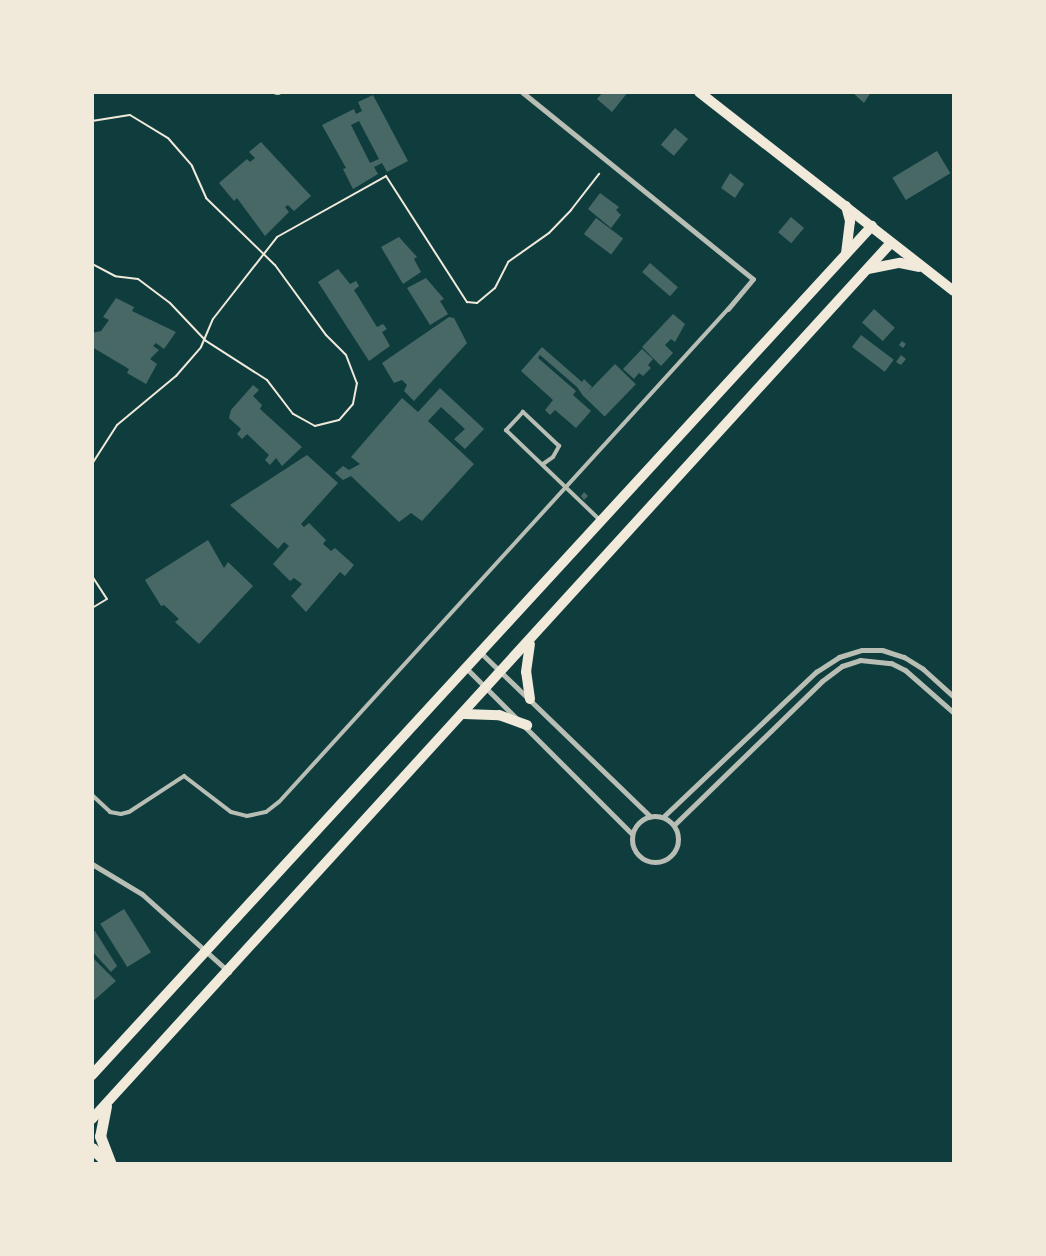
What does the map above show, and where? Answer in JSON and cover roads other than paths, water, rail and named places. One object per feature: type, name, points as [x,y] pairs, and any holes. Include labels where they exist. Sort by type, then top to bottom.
[{"type":"main road","points":[[699,92],[872,226],[890,244],[954,290]]},
{"type":"main road","points":[[846,206],[850,221],[846,254]]},
{"type":"main road","points":[[92,1075],[872,226]]},
{"type":"main road","points":[[92,1119],[229,972],[500,672],[530,643],[890,244]]},
{"type":"main road","points":[[867,269],[900,263],[925,268]]},
{"type":"main road","points":[[530,643],[526,672],[530,699]]},
{"type":"main road","points":[[464,714],[499,715],[527,725]]},
{"type":"main road","points":[[106,1106],[100,1136],[109,1164]]},
{"type":"main road","points":[[92,1148],[109,1164]]},
{"type":"street","points":[[522,92],[753,279],[728,309]]},
{"type":"street","points":[[663,817],[816,672],[839,657],[862,650],[882,650],[904,657],[923,669],[954,698]]},
{"type":"street","points":[[481,653],[650,816]]},
{"type":"street","points":[[674,825],[822,681],[842,666],[860,660],[891,663],[905,670],[954,713]]},
{"type":"street","points":[[467,669],[527,725],[632,834]]},
{"type":"street","points":[[650,816],[663,817],[674,825],[678,837],[676,850],[666,860],[653,862],[641,858],[633,847],[632,834],[638,822],[650,816]]},
{"type":"street","points":[[92,864],[142,894],[229,972]]},
{"type":"lane","points":[[92,795],[110,812],[120,814],[130,812],[172,781],[187,776],[208,797],[231,812],[247,816],[266,812],[279,802],[566,490],[728,309]]},
{"type":"lane","points":[[543,464],[553,457],[559,446],[523,412],[506,430],[543,464],[566,490],[602,522]]}]
